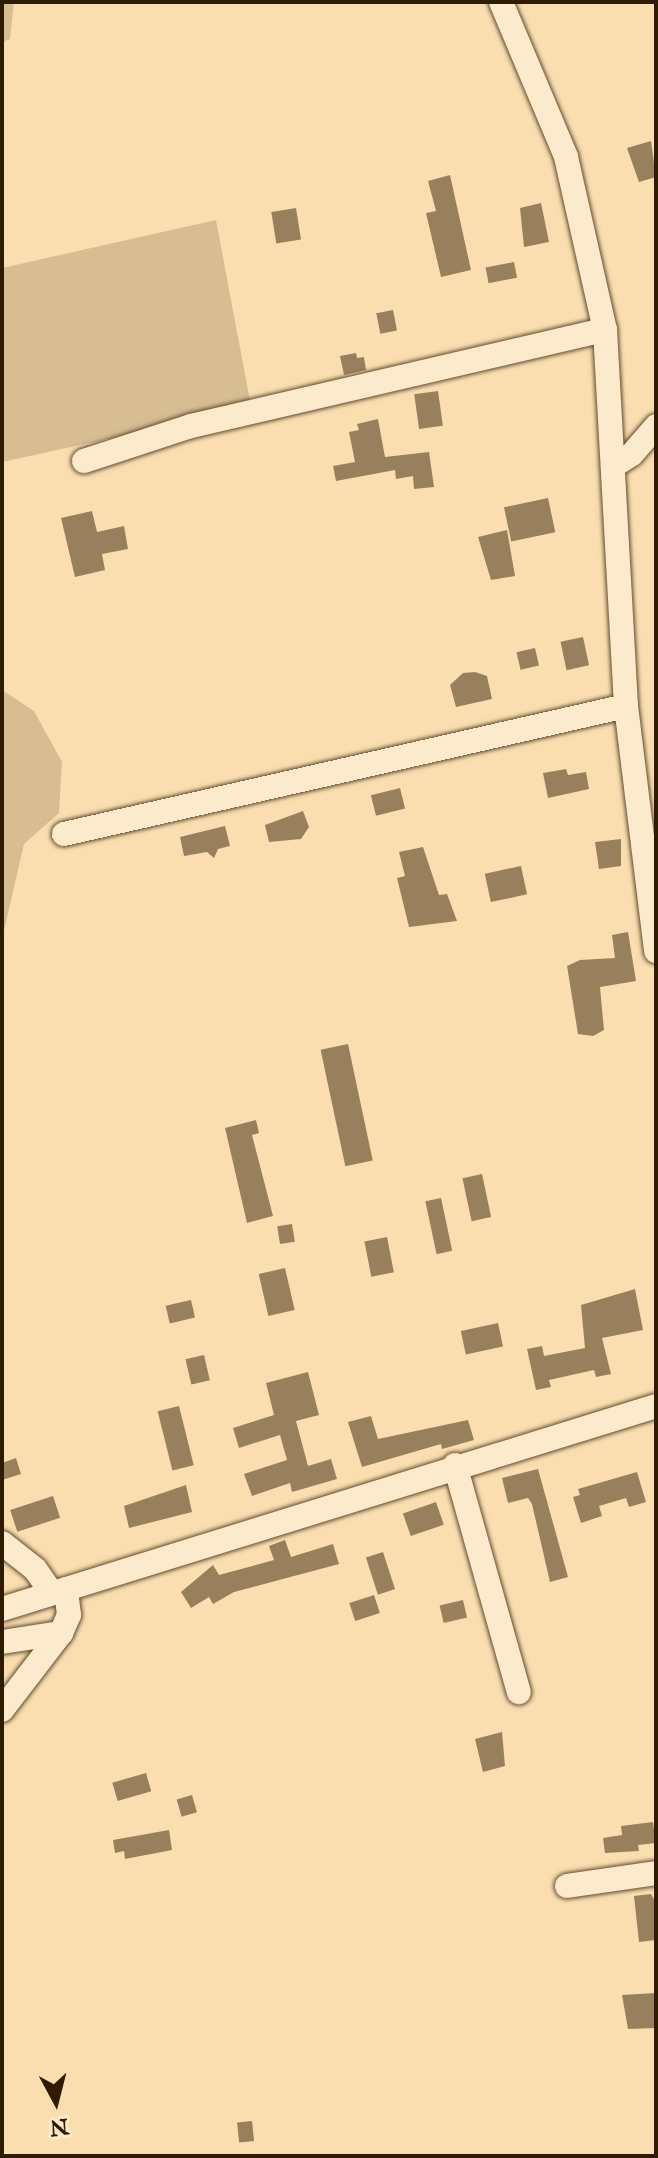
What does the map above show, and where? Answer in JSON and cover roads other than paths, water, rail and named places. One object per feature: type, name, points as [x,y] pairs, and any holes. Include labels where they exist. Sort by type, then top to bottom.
[{"type":"street","points":[[501,2],[566,157],[605,330],[626,706],[656,950]]},
{"type":"street","points":[[84,461],[191,426],[605,330]]},
{"type":"street","points":[[613,466],[632,454],[656,426]]},
{"type":"street","points":[[64,834],[626,706]]},
{"type":"street","points":[[2,1609],[455,1465],[656,1406]]},
{"type":"street","points":[[455,1465],[519,1692]]},
{"type":"street","points":[[2,1543],[59,1591],[69,1615],[61,1633],[2,1710]]},
{"type":"street","points":[[2,1642],[61,1633]]},
{"type":"street","points":[[567,1886],[656,1873]]}]
